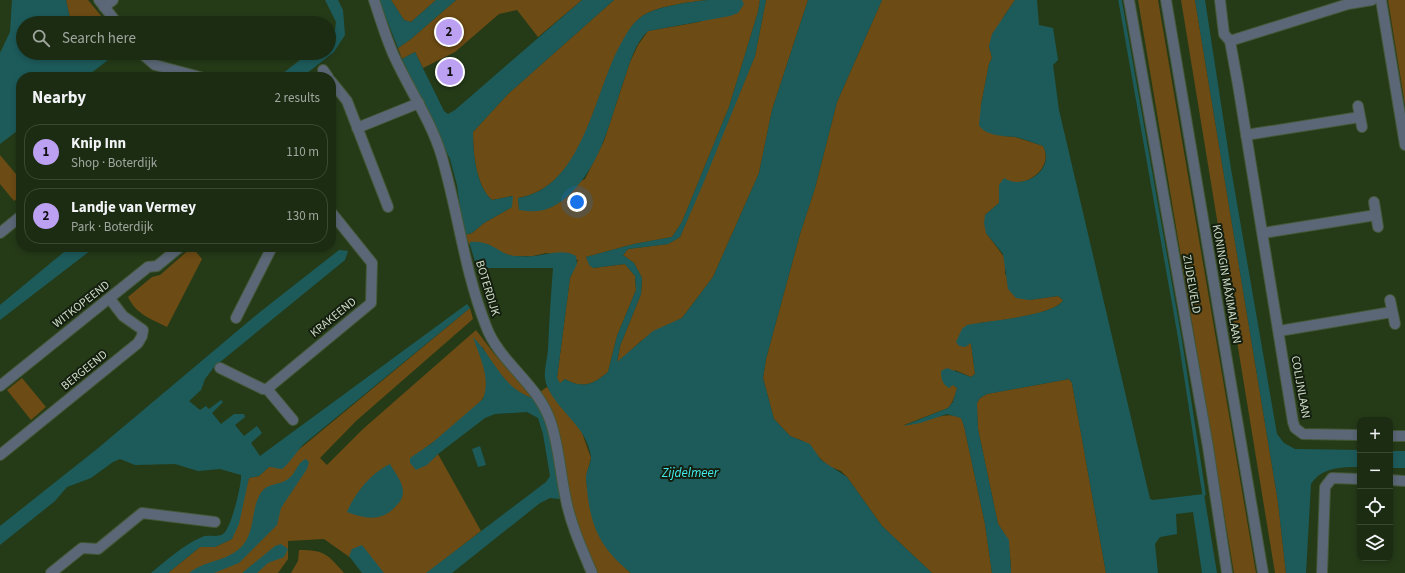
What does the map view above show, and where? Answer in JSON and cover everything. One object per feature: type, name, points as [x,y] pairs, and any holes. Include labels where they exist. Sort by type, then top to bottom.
[{"type":"street","points":[[111,16],[101,4],[113,0]]},
{"type":"street","name":"BOTERDIJK","points":[[374,0],[394,55],[419,103],[441,154],[463,249],[486,326],[495,345],[526,380],[543,404],[550,419],[555,435],[566,502],[592,573]]},
{"type":"street","name":"ZIJDELVELD","points":[[1130,0],[1208,447],[1227,573]]},
{"type":"street","name":"KONINGIN MÁXIMALAAN","points":[[1166,0],[1263,573]]},
{"type":"street","name":"COLIJNLAAN","points":[[1220,0],[1224,34],[1230,41],[1295,428],[1303,434],[1357,435]]},
{"type":"street","points":[[1230,41],[1348,4],[1372,0]]},
{"type":"street","points":[[1381,0],[1405,146]]},
{"type":"street","points":[[149,60],[167,72]]},
{"type":"street","points":[[336,87],[347,101],[388,207]]},
{"type":"street","points":[[357,128],[419,103]]},
{"type":"street","points":[[1246,135],[1361,122],[1358,106]]},
{"type":"street","points":[[1374,202],[1378,227]]},
{"type":"street","points":[[1263,233],[1376,215]]},
{"type":"street","name":"KRAKEEND","points":[[267,389],[371,303],[372,263],[336,218]]},
{"type":"street","points":[[0,233],[16,220]]},
{"type":"street","name":"WITKOPEEND","points":[[0,386],[148,267],[157,266],[174,252]]},
{"type":"street","points":[[236,318],[269,252]]},
{"type":"street","name":"BERGEEND","points":[[0,455],[138,343],[142,336],[142,330],[123,316],[110,299]]},
{"type":"street","points":[[1390,300],[1395,324]]},
{"type":"street","points":[[1279,331],[1392,312]]},
{"type":"street","points":[[220,368],[263,390],[267,389],[293,420]]},
{"type":"street","points":[[1393,436],[1405,436]]},
{"type":"street","points":[[1322,573],[1325,487],[1332,478],[1357,479]]},
{"type":"street","points":[[1393,480],[1405,481]]},
{"type":"street","points":[[51,573],[82,548],[98,549],[142,513],[215,522]]},
{"type":"shaded area","points":[[66,0],[88,0],[101,16],[69,16]]},
{"type":"shaded area","points":[[391,0],[436,0],[411,22],[404,20]]},
{"type":"shaded area","points":[[456,0],[582,0],[538,37],[517,10],[499,14],[455,52],[423,68],[415,52],[402,59],[398,48],[411,39]]},
{"type":"shaded area","points":[[614,0],[708,0],[664,7],[647,13],[637,20],[616,55],[575,154],[560,174],[542,190],[518,198],[519,210],[585,179],[604,141],[630,62],[638,45],[648,31],[699,22],[742,0],[760,0],[758,12],[729,107],[682,222],[672,237],[634,244],[586,257],[593,268],[625,264],[635,276],[636,290],[617,336],[608,372],[592,383],[582,385],[565,379],[560,384],[557,378],[570,278],[578,260],[546,253],[533,256],[512,256],[470,242],[470,245],[464,235],[472,233],[484,223],[512,207],[512,196],[492,200],[482,186],[476,169],[473,132],[508,94]]},
{"type":"shaded area","points":[[766,0],[808,0],[772,110],[759,173],[713,277],[682,318],[641,341],[617,363],[620,346],[641,294],[642,278],[634,263],[623,255],[628,249],[668,244],[680,237],[755,56]]},
{"type":"shaded area","points":[[882,0],[1015,0],[1004,16],[989,46],[992,58],[989,64],[981,105],[1003,136],[1015,137],[1043,146],[1046,154],[1045,162],[1041,169],[1036,175],[1028,180],[1012,182],[1004,179],[999,194],[999,203],[985,215],[986,233],[1005,258],[1005,274],[1029,300],[1058,296],[1063,300],[1058,305],[1037,313],[1010,319],[978,323],[971,343],[975,374],[971,377],[955,370],[953,385],[957,388],[954,399],[948,408],[904,425],[948,415],[961,418],[985,524],[992,573],[932,573],[882,526],[847,477],[841,471],[828,466],[803,441],[790,436],[774,419],[763,378],[766,359],[800,234],[815,188],[837,102]]},
{"type":"shaded area","points":[[1138,0],[1158,0],[1256,573],[1234,573]]},
{"type":"shaded area","points":[[1181,0],[1195,0],[1278,502],[1286,573],[1275,573]]},
{"type":"shaded area","points":[[1388,0],[1405,0],[1405,105]]},
{"type":"shaded area","points":[[0,155],[16,174],[16,200],[14,201],[0,184]]},
{"type":"shaded area","points":[[186,252],[196,252],[202,259],[167,327],[140,312],[131,303],[128,297],[152,277],[160,275]]},
{"type":"shaded area","points":[[470,308],[473,319],[356,421],[320,458],[327,465],[363,429],[476,330],[496,356],[536,399],[526,396],[510,385],[497,371],[482,346],[487,378],[487,389],[484,396],[470,413],[425,448],[433,459],[438,454],[481,531],[427,573],[372,573],[324,539],[288,541],[288,559],[278,573],[168,573],[200,547],[215,547],[232,539],[249,478],[259,476],[269,467],[296,452]]},
{"type":"shaded area","points":[[22,378],[46,407],[31,420],[7,390]]},
{"type":"shaded area","points":[[1069,379],[1072,383],[1106,573],[1011,573],[1009,547],[1005,535],[998,524],[978,429],[977,403],[980,398],[987,394]]},
{"type":"shaded area","points":[[547,387],[581,430],[591,458],[586,477],[587,488],[626,569],[631,573],[595,573],[578,530],[540,392]]},
{"type":"shaded area","points":[[299,550],[315,551],[325,554],[344,573],[291,573],[298,561]]},
{"type":"water","points":[[12,0],[66,0],[69,16],[16,16],[16,60],[108,60],[92,72],[16,72],[16,132],[0,144],[0,53],[10,32]]},
{"type":"water","points":[[325,0],[338,0],[343,10],[345,35],[336,49],[336,16],[333,16]]},
{"type":"water","points":[[379,0],[391,0],[404,20],[411,22],[436,0],[456,0],[411,39],[398,48]]},
{"type":"water","points":[[582,0],[614,0],[508,94],[473,132],[476,169],[482,186],[487,194],[492,200],[513,196],[512,207],[484,223],[472,233],[464,235],[457,185],[450,159],[402,59],[415,52],[444,111],[448,114],[455,110]]},
{"type":"water","points":[[708,0],[742,0],[744,4],[738,13],[730,16],[648,31],[643,36],[634,53],[604,139],[591,167],[582,181],[559,203],[547,209],[541,211],[519,210],[518,198],[539,191],[557,178],[571,159],[583,138],[618,49],[634,24],[647,13],[664,7]]},
{"type":"water","name":"Zijdelmeer","points":[[760,0],[766,0],[755,56],[680,237],[668,244],[628,249],[623,255],[634,263],[642,278],[641,294],[620,346],[617,362],[653,331],[682,318],[713,277],[759,173],[772,110],[808,0],[882,0],[837,102],[815,188],[800,234],[766,359],[763,378],[774,419],[790,436],[810,444],[821,460],[847,477],[882,526],[932,573],[631,573],[612,555],[599,537],[591,516],[587,490],[586,475],[591,457],[588,446],[584,436],[558,404],[547,386],[545,372],[548,350],[553,268],[477,268],[470,245],[470,242],[484,243],[508,255],[514,256],[531,256],[566,252],[576,256],[577,264],[570,278],[557,378],[560,383],[565,379],[582,385],[592,383],[608,372],[617,336],[636,290],[635,276],[625,264],[593,268],[589,265],[586,257],[634,244],[672,237],[682,222],[729,107],[758,12]]},
{"type":"water","points":[[1015,0],[1037,0],[1039,25],[1053,28],[1058,60],[1053,65],[1059,110],[1150,499],[1153,500],[1204,494],[1217,573],[1202,573],[1193,512],[1176,514],[1177,534],[1160,537],[1155,544],[1158,573],[1106,573],[1072,383],[1069,379],[987,394],[980,398],[977,403],[978,429],[998,524],[1009,540],[1011,573],[992,573],[985,524],[961,418],[947,414],[920,423],[903,426],[948,408],[953,402],[957,388],[953,385],[949,388],[943,383],[941,371],[947,368],[971,377],[975,374],[971,343],[965,347],[959,346],[956,342],[962,329],[967,325],[1034,314],[1058,306],[1063,300],[1058,296],[1029,300],[1016,298],[1008,289],[1003,254],[986,233],[984,223],[985,215],[999,203],[999,185],[1004,178],[1020,182],[1029,180],[1042,170],[1045,163],[1046,155],[1043,146],[1015,137],[1000,136],[990,133],[982,129],[979,125],[981,105],[989,64],[992,58],[989,46],[992,34]]},
{"type":"water","points":[[1195,0],[1205,0],[1231,169],[1277,434],[1284,443],[1295,449],[1357,450],[1357,467],[1346,467],[1326,471],[1315,478],[1311,484],[1306,573],[1286,573],[1278,502]]},
{"type":"water","points":[[300,60],[324,60],[308,72],[284,72]]},
{"type":"water","points":[[339,250],[348,251],[345,260],[214,367],[205,379],[201,390],[189,401],[200,410],[206,406],[209,409],[221,400],[223,402],[212,413],[221,424],[234,414],[244,414],[245,417],[235,425],[244,436],[257,426],[262,433],[251,443],[260,456],[467,304],[470,308],[305,443],[284,468],[269,467],[259,476],[249,478],[239,524],[232,539],[215,547],[200,547],[168,573],[151,573],[175,553],[195,540],[205,536],[218,536],[223,534],[232,516],[238,496],[241,475],[220,469],[198,471],[175,464],[135,465],[120,459],[113,462],[91,478],[67,487],[55,501],[0,545],[0,526],[97,449],[260,312]]},
{"type":"water","points":[[64,252],[88,252],[0,320],[0,305]]},
{"type":"water","points":[[473,337],[507,382],[525,395],[536,399],[546,423],[549,435],[555,461],[560,499],[550,498],[540,503],[452,573],[426,573],[546,482],[550,476],[543,434],[538,418],[527,412],[495,414],[485,418],[438,454],[427,465],[416,470],[410,463],[410,458],[432,443],[483,399],[486,383],[484,368]]},
{"type":"water","points":[[480,446],[486,465],[478,467],[472,449]]},
{"type":"water","points":[[1393,451],[1405,451],[1405,468],[1393,468]]},
{"type":"water","points":[[306,459],[309,462],[307,469],[281,508],[277,525],[239,563],[214,573],[189,573],[196,568],[224,558],[237,551],[243,545],[250,532],[256,503],[263,490],[291,477],[301,463]]},
{"type":"water","points":[[390,464],[403,488],[401,500],[391,511],[379,517],[373,518],[360,516],[347,512],[354,498],[364,484],[376,473]]},
{"type":"water","points":[[281,544],[288,549],[284,557],[268,563],[257,573],[242,573],[275,546]]},
{"type":"water","points":[[362,545],[384,573],[362,573],[349,556],[352,549]]},
{"type":"waterway","points":[[1120,0],[1180,339],[1204,494]]},
{"type":"place","name":"Landje van Vermey","points":[[449,32]]},
{"type":"place","name":"Knip Inn","points":[[450,72]]}]
